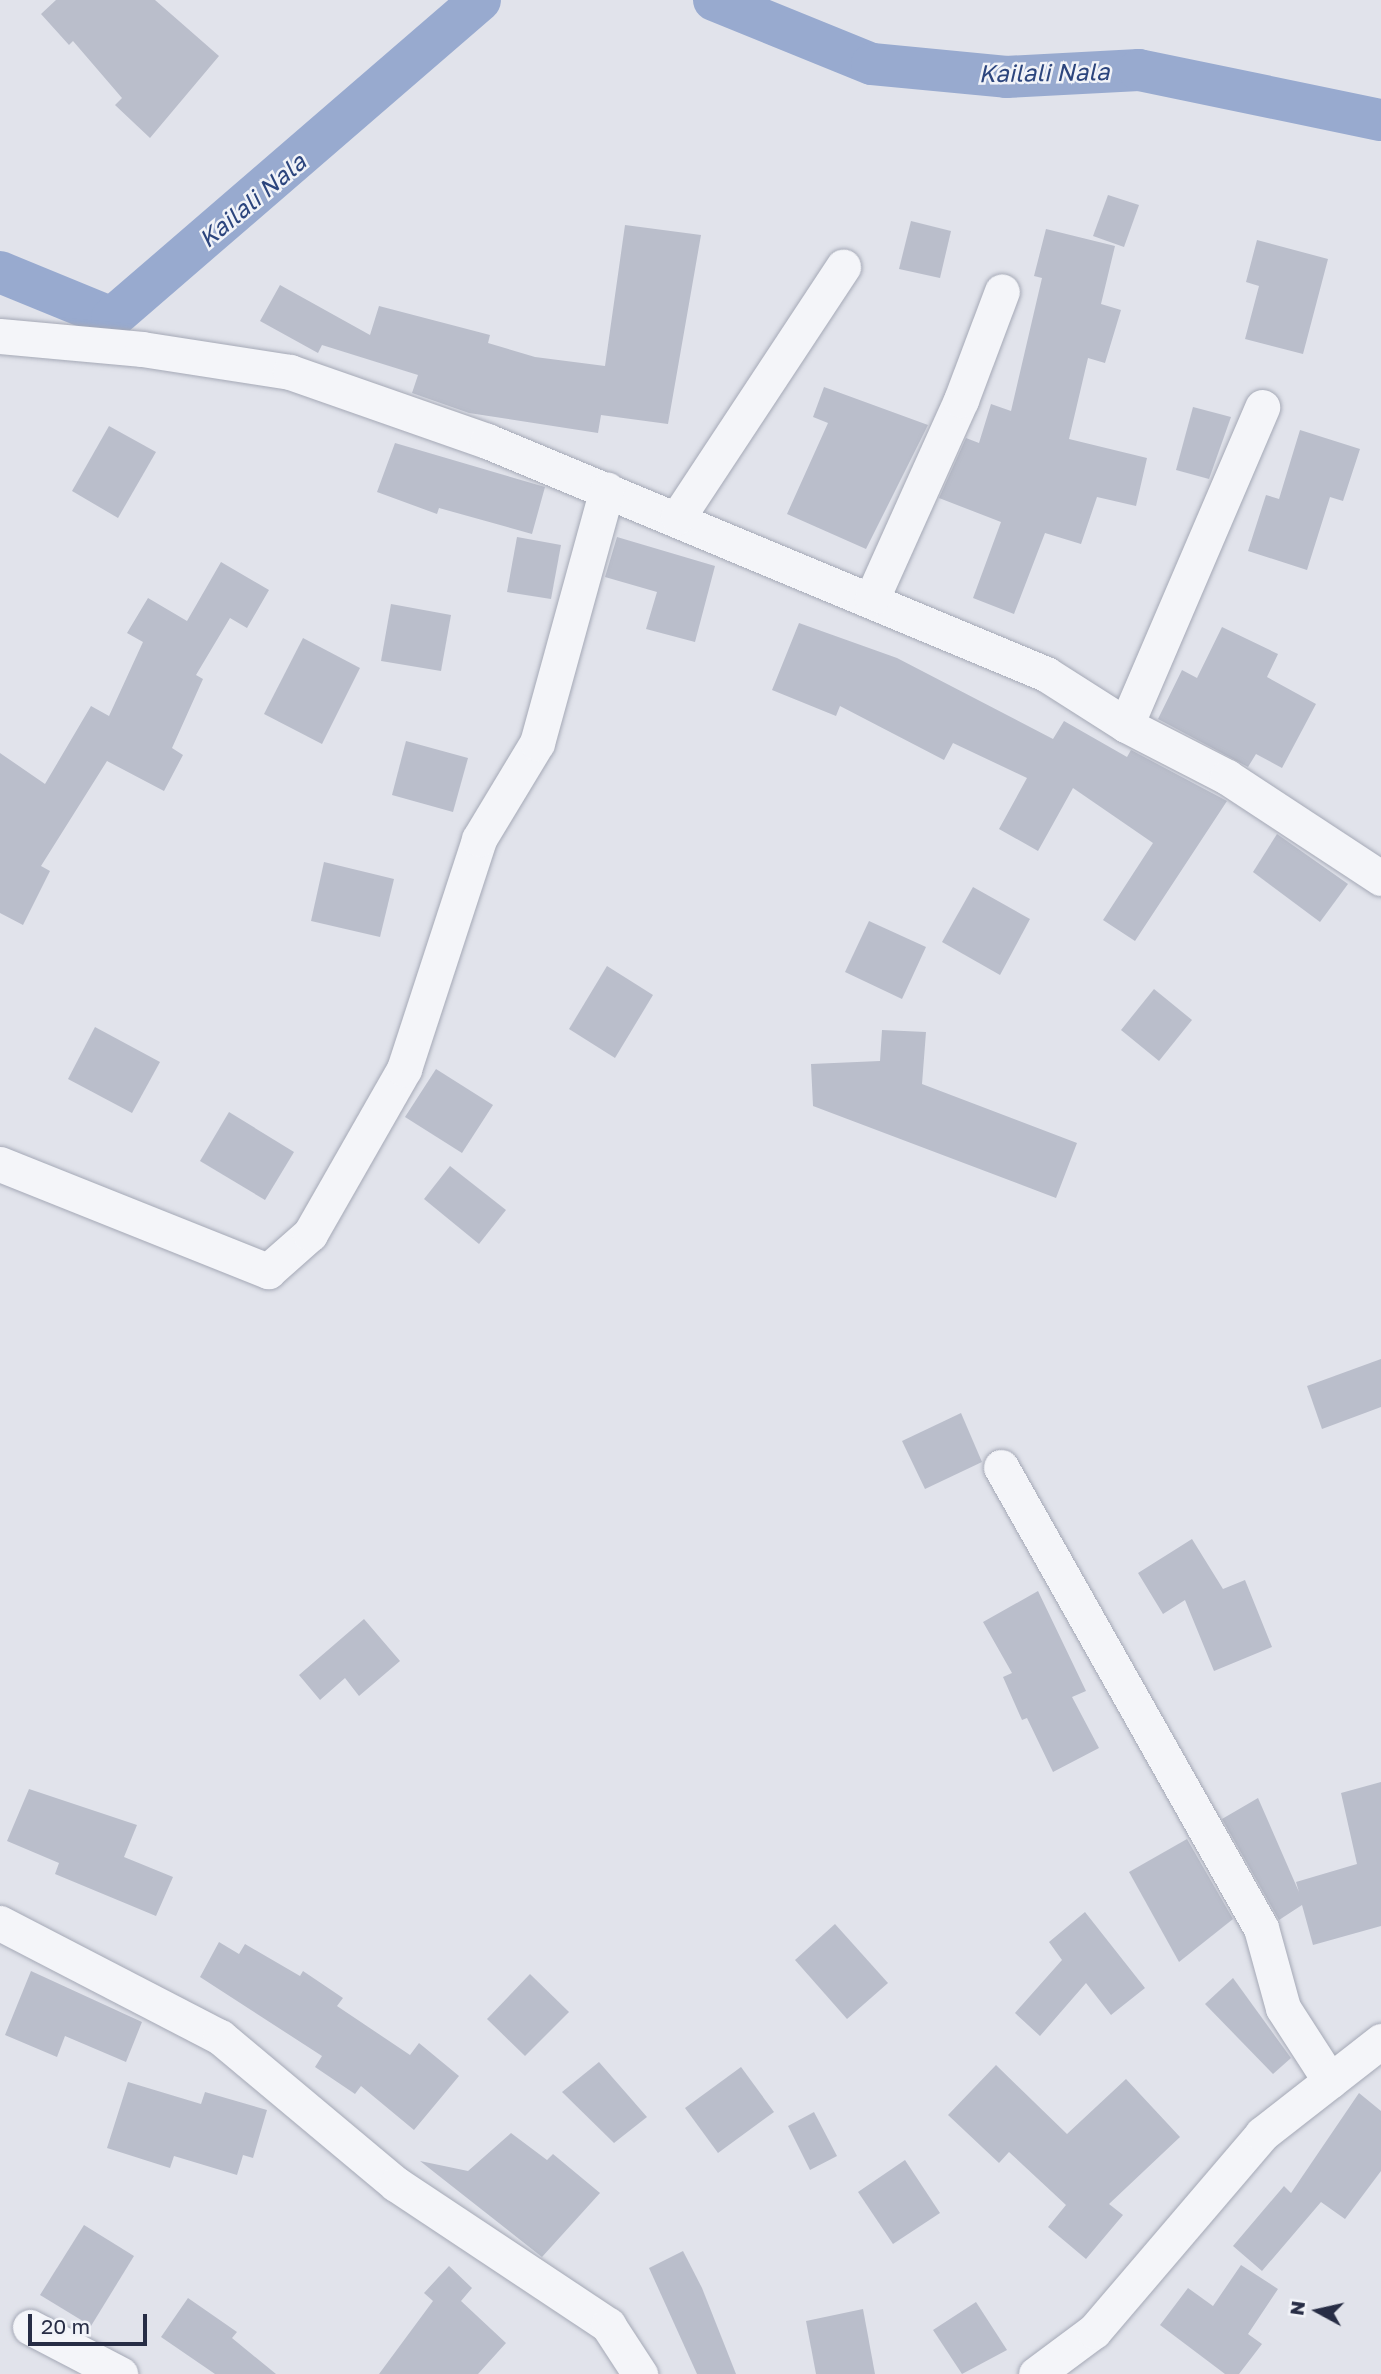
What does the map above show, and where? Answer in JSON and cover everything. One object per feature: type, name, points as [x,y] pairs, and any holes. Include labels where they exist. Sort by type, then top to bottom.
[{"type":"street","points":[[678,517],[843,267]]},
{"type":"street","points":[[872,598],[961,400],[1002,291]]},
{"type":"street","points":[[0,336],[142,349],[290,372],[607,489],[872,598],[1046,674],[1126,725],[1227,777],[1381,878]]},
{"type":"street","points":[[1126,725],[1262,407]]},
{"type":"street","points":[[0,1164],[268,1271],[310,1234],[404,1069],[479,839],[537,743],[607,489]]},
{"type":"street","points":[[1001,1467],[1261,1928],[1283,2008],[1330,2081]]},
{"type":"street","points":[[0,1923],[220,2037],[396,2184],[608,2325],[640,2374]]},
{"type":"street","points":[[1036,2374],[1094,2331],[1262,2134],[1381,2041]]},
{"type":"street","points":[[30,2327],[120,2374]]},
{"type":"building","points":[[56,0],[155,0],[219,56],[150,138],[115,105],[122,98],[73,41],[69,45],[41,14]]},
{"type":"building","points":[[1108,195],[1139,205],[1124,247],[1093,236]]},
{"type":"building","points":[[911,221],[951,231],[940,278],[899,269]]},
{"type":"building","points":[[625,225],[701,235],[668,424],[601,415],[598,433],[469,413],[412,393],[418,375],[322,345],[318,353],[260,321],[280,285],[370,335],[379,306],[490,335],[488,343],[535,357],[605,366]]},
{"type":"building","points":[[1046,229],[1115,246],[1101,304],[1121,310],[1105,363],[1088,358],[1069,439],[1147,458],[1136,506],[1097,497],[1081,544],[1045,533],[1014,614],[973,598],[1001,522],[939,498],[966,438],[979,443],[991,404],[1011,411],[1042,278],[1034,276]]},
{"type":"building","points":[[1257,240],[1328,259],[1303,354],[1245,339],[1259,286],[1246,282]]},
{"type":"building","points":[[824,387],[928,425],[866,549],[787,514],[828,423],[813,417]]},
{"type":"building","points":[[1193,407],[1231,417],[1209,479],[1176,470]]},
{"type":"building","points":[[109,426],[156,452],[118,518],[72,491]]},
{"type":"building","points":[[1300,430],[1360,449],[1343,501],[1330,497],[1307,570],[1248,551],[1266,495],[1279,499]]},
{"type":"building","points":[[395,443],[545,487],[532,534],[439,508],[437,514],[377,492]]},
{"type":"building","points":[[517,537],[561,545],[551,599],[507,592]]},
{"type":"building","points":[[617,537],[715,566],[695,642],[646,629],[657,592],[605,577]]},
{"type":"building","points":[[221,562],[269,590],[247,628],[230,618],[196,675],[203,679],[172,748],[183,755],[164,791],[107,761],[41,866],[50,871],[23,925],[0,913],[0,753],[45,784],[91,706],[109,716],[143,642],[127,633],[148,598],[187,621]]},
{"type":"building","points":[[391,604],[451,615],[441,671],[381,661]]},
{"type":"building","points":[[799,623],[897,658],[1053,739],[1064,721],[1127,757],[1131,750],[1227,801],[1135,941],[1103,920],[1153,843],[1073,788],[1038,851],[999,829],[1027,778],[953,743],[944,760],[840,706],[836,716],[772,690]]},
{"type":"building","points":[[1222,627],[1278,654],[1267,677],[1316,704],[1282,768],[1256,754],[1248,767],[1158,719],[1182,670],[1197,678]]},
{"type":"building","points":[[303,638],[360,668],[322,744],[264,714]]},
{"type":"building","points":[[406,741],[468,758],[453,812],[392,795]]},
{"type":"building","points":[[1277,834],[1348,884],[1320,922],[1253,872]]},
{"type":"building","points":[[324,862],[394,879],[380,937],[311,921]]},
{"type":"building","points":[[973,887],[1030,919],[1000,975],[942,942]]},
{"type":"building","points":[[869,921],[926,947],[902,999],[845,972]]},
{"type":"building","points":[[607,966],[653,995],[615,1058],[569,1029]]},
{"type":"building","points":[[1154,989],[1192,1020],[1159,1061],[1121,1030]]},
{"type":"building","points":[[95,1027],[160,1062],[132,1113],[68,1079]]},
{"type":"building","points":[[882,1030],[926,1032],[922,1084],[1077,1143],[1056,1198],[813,1106],[811,1064],[880,1061]]},
{"type":"building","points":[[436,1069],[493,1105],[462,1153],[405,1117]]},
{"type":"building","points":[[229,1112],[294,1152],[265,1200],[200,1161]]},
{"type":"building","points":[[450,1166],[506,1210],[479,1244],[424,1199]]},
{"type":"building","points":[[1381,1359],[1381,1407],[1322,1429],[1307,1386]]},
{"type":"building","points":[[961,1413],[982,1462],[925,1489],[902,1441]]},
{"type":"building","points":[[1192,1539],[1223,1589],[1245,1580],[1272,1647],[1214,1671],[1185,1600],[1163,1614],[1138,1573]]},
{"type":"building","points":[[1038,1591],[1086,1691],[1072,1697],[1099,1748],[1053,1772],[1027,1718],[1022,1720],[1003,1677],[1012,1673],[983,1622]]},
{"type":"building","points":[[364,1619],[400,1661],[359,1696],[345,1678],[320,1700],[299,1675]]},
{"type":"building","points":[[1381,1782],[1381,1926],[1313,1945],[1302,1905],[1279,1920],[1222,1819],[1258,1798],[1299,1892],[1296,1882],[1357,1864],[1341,1793]]},
{"type":"building","points":[[29,1789],[137,1825],[124,1857],[173,1877],[156,1916],[55,1874],[59,1863],[7,1841]]},
{"type":"building","points":[[1187,1839],[1233,1919],[1179,1962],[1129,1872]]},
{"type":"building","points":[[1085,1912],[1145,1988],[1111,2015],[1086,1983],[1040,2036],[1015,2013],[1062,1960],[1049,1942]]},
{"type":"building","points":[[835,1924],[888,1983],[847,2019],[795,1960]]},
{"type":"building","points":[[219,1942],[239,1954],[245,1944],[300,1976],[303,1971],[343,1998],[337,2006],[410,2055],[419,2043],[459,2076],[414,2130],[361,2086],[355,2094],[315,2067],[322,2056],[200,1977]]},
{"type":"building","points":[[31,1971],[142,2022],[126,2062],[65,2036],[57,2057],[5,2035]]},
{"type":"building","points":[[530,1974],[569,2012],[525,2056],[487,2019]]},
{"type":"building","points":[[1233,1978],[1291,2058],[1273,2074],[1205,2004]]},
{"type":"building","points":[[599,2062],[647,2117],[614,2143],[562,2092]]},
{"type":"building","points":[[996,2065],[1067,2134],[1126,2079],[1180,2137],[1109,2204],[1123,2215],[1086,2259],[1048,2227],[1066,2205],[1009,2152],[999,2163],[948,2115]]},
{"type":"building","points":[[741,2067],[774,2112],[718,2153],[685,2108]]},
{"type":"building","points":[[128,2082],[201,2104],[205,2092],[267,2110],[253,2158],[243,2155],[237,2175],[174,2156],[170,2168],[107,2148]]},
{"type":"building","points":[[1359,2093],[1381,2111],[1381,2171],[1345,2219],[1321,2202],[1262,2271],[1233,2246],[1284,2186],[1291,2193]]},
{"type":"building","points":[[814,2112],[837,2156],[810,2170],[788,2126]]},
{"type":"building","points":[[511,2133],[547,2160],[553,2154],[600,2193],[542,2257],[420,2161],[468,2171]]},
{"type":"building","points":[[905,2160],[940,2213],[893,2244],[858,2192]]},
{"type":"building","points":[[84,2225],[134,2256],[91,2326],[40,2295]]},
{"type":"building","points":[[683,2251],[702,2288],[736,2374],[697,2374],[649,2268]]},
{"type":"building","points":[[1241,2265],[1278,2289],[1248,2334],[1262,2344],[1239,2374],[1225,2374],[1160,2325],[1188,2288],[1213,2306]]},
{"type":"building","points":[[449,2266],[472,2288],[461,2301],[506,2343],[478,2374],[379,2374],[433,2301],[424,2293]]},
{"type":"building","points":[[188,2298],[237,2332],[232,2338],[276,2374],[215,2374],[161,2337]]},
{"type":"building","points":[[976,2302],[1007,2350],[962,2374],[933,2330]]},
{"type":"building","points":[[863,2309],[875,2374],[816,2374],[806,2321]]},
{"type":"waterway","name":"Kailali Nala","points":[[0,272],[112,318],[480,0]]},
{"type":"waterway","name":"Kailali Nala","points":[[714,0],[872,64],[1006,77],[1139,70],[1381,120]]}]
